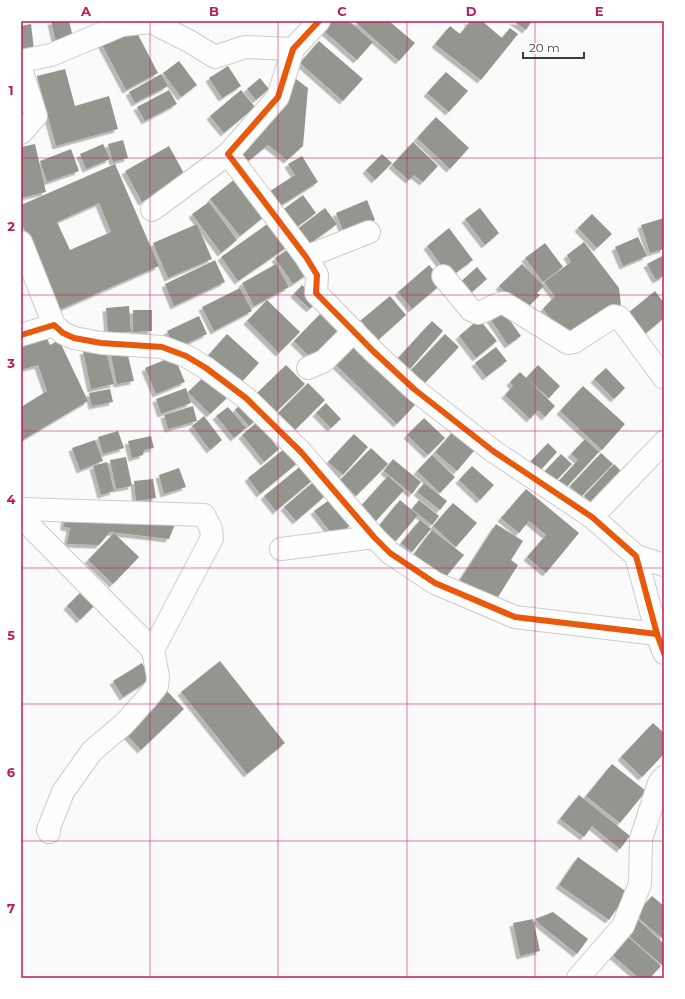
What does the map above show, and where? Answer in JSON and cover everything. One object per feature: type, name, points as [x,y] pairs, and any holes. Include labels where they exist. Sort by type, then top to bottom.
[{"type":"street","points":[[152,210],[228,154],[278,97],[293,49],[319,21]]},
{"type":"street","points":[[21,61],[50,55],[122,25],[152,22],[189,41],[215,57],[245,48],[293,49]]},
{"type":"street","points":[[21,69],[36,116],[21,132]]},
{"type":"street","points":[[228,154],[306,257],[317,275],[316,293],[414,389],[493,451],[592,517],[636,556],[664,565]]},
{"type":"street","points":[[306,257],[369,232]]},
{"type":"street","points":[[21,242],[54,325],[63,333],[74,338],[101,343],[162,347],[186,356],[206,368],[246,398],[302,452],[374,537],[390,553],[435,583],[515,617],[660,643],[636,556]]},
{"type":"street","points":[[443,276],[471,310],[478,314],[497,303],[504,303],[568,343],[574,342],[614,316],[618,317],[664,378]]},
{"type":"street","points":[[21,335],[54,325]]},
{"type":"street","points":[[308,368],[324,361],[354,331]]},
{"type":"street","points":[[592,517],[664,442]]},
{"type":"street","points":[[21,509],[204,515],[211,529],[212,538],[153,650]]},
{"type":"street","points":[[21,517],[153,650],[158,677],[157,686],[149,696],[124,724],[92,752],[63,792],[48,830],[49,832]]},
{"type":"street","points":[[281,549],[374,537]]},
{"type":"street","points":[[578,978],[624,926],[640,884],[641,839],[659,783],[664,777]]},
{"type":"building","points":[[51,21],[69,21],[73,37],[56,42]]},
{"type":"building","points":[[331,21],[349,21],[373,42],[357,60],[323,30]]},
{"type":"building","points":[[354,21],[389,21],[415,43],[399,61]]},
{"type":"building","points":[[467,21],[482,21],[502,38],[510,28],[518,34],[481,80],[435,44],[450,26],[460,34],[469,23]]},
{"type":"building","points":[[513,21],[532,21],[526,30]]},
{"type":"building","points":[[31,24],[34,50],[21,52],[21,26]]},
{"type":"building","points":[[133,25],[158,73],[126,90],[101,43]]},
{"type":"building","points":[[319,41],[363,79],[343,101],[300,63]]},
{"type":"building","points":[[179,61],[197,85],[181,97],[163,73]]},
{"type":"building","points":[[228,66],[241,86],[222,98],[209,78]]},
{"type":"building","points":[[65,69],[75,106],[109,96],[118,129],[56,146],[37,76]]},
{"type":"building","points":[[446,72],[468,91],[449,112],[427,93]]},
{"type":"building","points":[[161,74],[168,86],[135,103],[129,92]]},
{"type":"building","points":[[260,78],[269,89],[256,100],[247,89]]},
{"type":"building","points":[[296,79],[308,88],[303,146],[287,160],[268,145],[247,162],[235,150]]},
{"type":"building","points":[[169,90],[177,104],[145,121],[137,107]]},
{"type":"building","points":[[241,90],[255,107],[224,133],[210,116]]},
{"type":"building","points":[[436,117],[469,148],[450,169],[417,138]]},
{"type":"building","points":[[123,140],[128,158],[113,162],[108,144]]},
{"type":"building","points":[[413,142],[438,166],[423,182],[414,175],[409,180],[392,165]]},
{"type":"building","points":[[35,144],[46,192],[21,198],[21,147]]},
{"type":"building","points":[[103,144],[110,159],[86,169],[80,154]]},
{"type":"building","points":[[169,146],[186,177],[142,202],[125,171]]},
{"type":"building","points":[[71,149],[79,171],[47,182],[40,161]]},
{"type":"building","points":[[382,154],[392,163],[375,180],[366,170]]},
{"type":"building","points":[[302,156],[318,182],[277,208],[267,193],[295,175],[288,164]]},
{"type":"building","points":[[115,164],[159,266],[59,310],[21,222],[21,205]],"holes":[[[99,203],[111,232],[70,250],[57,222]]]},
{"type":"building","points":[[236,178],[265,216],[240,236],[210,199]]},
{"type":"building","points":[[303,195],[316,213],[294,229],[281,211]]},
{"type":"building","points":[[367,200],[375,220],[344,233],[336,213]]},
{"type":"building","points":[[209,202],[237,240],[221,253],[192,214]]},
{"type":"building","points":[[325,208],[337,224],[308,245],[296,230]]},
{"type":"building","points":[[480,208],[499,233],[485,245],[465,219]]},
{"type":"building","points":[[592,214],[612,234],[597,248],[578,228]]},
{"type":"building","points":[[664,218],[664,249],[650,253],[641,225]]},
{"type":"building","points":[[273,220],[290,245],[238,281],[221,257]]},
{"type":"building","points":[[197,224],[212,259],[168,278],[153,243]]},
{"type":"building","points":[[449,228],[473,260],[450,277],[427,246]]},
{"type":"building","points":[[638,237],[647,256],[623,266],[615,247]]},
{"type":"building","points":[[584,242],[619,288],[621,305],[568,340],[543,309],[555,296],[544,282],[571,262],[567,255]]},
{"type":"building","points":[[545,243],[563,267],[543,282],[525,258]]},
{"type":"building","points":[[294,245],[312,271],[293,284],[275,258]]},
{"type":"building","points":[[664,255],[664,276],[656,280],[647,264]]},
{"type":"building","points":[[215,260],[225,282],[174,306],[165,284]]},
{"type":"building","points":[[276,264],[289,287],[254,306],[242,283]]},
{"type":"building","points":[[522,264],[544,286],[537,293],[540,295],[524,311],[503,294],[505,292],[499,286]]},
{"type":"building","points":[[429,265],[444,282],[412,309],[398,292]]},
{"type":"building","points":[[477,267],[487,279],[466,297],[456,286]]},
{"type":"building","points":[[302,285],[318,300],[310,309],[294,294]]},
{"type":"building","points":[[240,288],[252,311],[214,331],[202,307]]},
{"type":"building","points":[[655,291],[664,303],[664,318],[645,334],[628,313]]},
{"type":"building","points":[[390,296],[406,315],[377,341],[360,321]]},
{"type":"building","points":[[267,300],[300,332],[279,353],[247,321]]},
{"type":"building","points":[[129,306],[131,332],[108,333],[106,308]]},
{"type":"building","points":[[326,308],[347,328],[314,361],[294,341]]},
{"type":"building","points":[[501,308],[521,336],[508,345],[489,317]]},
{"type":"building","points":[[133,310],[152,310],[152,331],[133,332]]},
{"type":"building","points":[[199,316],[207,334],[175,349],[167,331]]},
{"type":"building","points":[[479,319],[497,341],[476,358],[459,336]]},
{"type":"building","points":[[432,321],[443,331],[410,369],[398,358]]},
{"type":"building","points":[[44,332],[50,345],[59,340],[88,401],[21,441],[21,407],[47,391],[38,365],[21,370],[21,340]]},
{"type":"building","points":[[227,334],[259,363],[238,386],[206,358]]},
{"type":"building","points":[[445,334],[459,347],[425,383],[411,370]]},
{"type":"building","points":[[105,346],[114,384],[91,389],[83,351]]},
{"type":"building","points":[[355,346],[415,405],[397,424],[336,365]]},
{"type":"building","points":[[126,347],[134,381],[117,384],[110,351]]},
{"type":"building","points":[[496,347],[507,361],[486,377],[475,363]]},
{"type":"building","points":[[174,356],[185,382],[156,394],[145,368]]},
{"type":"building","points":[[286,365],[305,384],[276,412],[257,393]]},
{"type":"building","points":[[538,365],[560,386],[549,398],[526,378]]},
{"type":"building","points":[[606,368],[625,388],[614,399],[594,379]]},
{"type":"building","points":[[520,372],[555,406],[545,417],[538,410],[530,419],[505,395],[513,386],[510,382]]},
{"type":"building","points":[[208,373],[230,395],[210,414],[188,392]]},
{"type":"building","points":[[308,383],[325,400],[294,431],[277,414]]},
{"type":"building","points":[[583,386],[625,424],[602,450],[560,411]]},
{"type":"building","points":[[186,388],[191,403],[161,414],[156,399]]},
{"type":"building","points":[[110,389],[113,402],[92,406],[89,393]]},
{"type":"building","points":[[245,400],[260,417],[249,426],[235,410]]},
{"type":"building","points":[[326,403],[341,419],[331,428],[316,413]]},
{"type":"building","points":[[193,406],[197,421],[168,429],[164,415]]},
{"type":"building","points":[[228,407],[246,428],[234,438],[216,416]]},
{"type":"building","points":[[204,416],[222,440],[210,450],[192,426]]},
{"type":"building","points":[[424,418],[445,438],[428,455],[407,435]]},
{"type":"building","points":[[257,422],[279,449],[264,462],[242,435]]},
{"type":"building","points":[[458,426],[479,445],[457,471],[435,452]]},
{"type":"building","points":[[118,431],[124,448],[103,454],[98,437]]},
{"type":"building","points":[[354,434],[368,447],[343,475],[328,462]]},
{"type":"building","points":[[151,436],[154,448],[144,450],[143,455],[132,458],[128,441]]},
{"type":"building","points":[[585,439],[599,452],[564,490],[557,483],[578,460],[571,454]]},
{"type":"building","points":[[95,440],[103,461],[80,470],[72,448]]},
{"type":"building","points":[[548,443],[557,452],[539,472],[529,463]]},
{"type":"building","points":[[289,445],[301,460],[260,494],[248,478]]},
{"type":"building","points":[[371,448],[388,464],[356,496],[340,480]]},
{"type":"building","points":[[601,453],[613,464],[581,497],[570,486]]},
{"type":"building","points":[[561,454],[572,464],[554,483],[543,473]]},
{"type":"building","points":[[432,455],[455,477],[440,493],[417,471]]},
{"type":"building","points":[[126,457],[132,486],[116,489],[110,460]]},
{"type":"building","points":[[393,459],[421,482],[412,494],[384,471]]},
{"type":"building","points":[[107,462],[114,491],[101,495],[93,466]]},
{"type":"building","points":[[614,464],[624,474],[594,505],[584,496]]},
{"type":"building","points":[[302,465],[314,479],[276,511],[264,496]]},
{"type":"building","points":[[472,466],[494,485],[480,500],[459,480]]},
{"type":"building","points":[[179,468],[186,487],[164,494],[159,475]]},
{"type":"building","points":[[388,476],[404,490],[376,521],[360,507]]},
{"type":"building","points":[[153,479],[156,498],[136,501],[134,481]]},
{"type":"building","points":[[312,483],[324,497],[296,521],[284,507]]},
{"type":"building","points":[[424,483],[447,501],[440,510],[417,492]]},
{"type":"building","points":[[526,489],[579,533],[546,573],[527,557],[546,535],[529,521],[519,533],[501,518]]},
{"type":"building","points":[[332,498],[352,524],[335,538],[314,511]]},
{"type":"building","points":[[400,500],[418,515],[396,541],[378,527]]},
{"type":"building","points":[[419,500],[439,516],[432,525],[412,509]]},
{"type":"building","points":[[453,503],[477,523],[456,547],[433,526]]},
{"type":"building","points":[[65,513],[176,522],[169,539],[110,532],[99,545],[67,544],[70,528],[64,527]]},
{"type":"building","points":[[420,520],[431,529],[412,552],[401,543]]},
{"type":"building","points":[[496,524],[523,541],[511,560],[518,565],[495,602],[460,580]]},
{"type":"building","points":[[432,530],[464,555],[445,578],[414,554]]},
{"type":"building","points":[[114,533],[139,557],[113,584],[88,560]]},
{"type":"building","points":[[87,586],[100,600],[80,620],[67,606]]},
{"type":"building","points":[[220,661],[285,743],[247,774],[181,692]]},
{"type":"building","points":[[142,663],[151,679],[123,697],[113,681]]},
{"type":"building","points":[[167,691],[184,709],[141,750],[124,732]]},
{"type":"building","points":[[653,723],[664,733],[664,754],[642,777],[621,757]]},
{"type":"building","points":[[612,764],[646,791],[620,823],[586,796]]},
{"type":"building","points":[[579,795],[630,836],[620,849],[592,826],[584,837],[560,819]]},
{"type":"building","points":[[578,857],[628,893],[609,920],[559,885]]},
{"type":"building","points":[[652,896],[664,906],[664,940],[635,915]]},
{"type":"building","points":[[553,912],[588,939],[577,954],[535,919]]},
{"type":"building","points":[[635,917],[664,944],[663,966],[623,931]]},
{"type":"building","points":[[533,919],[540,951],[520,956],[513,923]]},
{"type":"building","points":[[626,935],[661,966],[650,978],[639,978],[610,953]]},
{"type":"cycle path","points":[[319,21],[293,49],[278,97],[228,154],[306,257],[317,275],[316,293],[373,351],[414,389],[493,451],[592,517],[636,556],[657,634],[664,653]]},
{"type":"cycle path","points":[[21,335],[54,325],[63,333],[74,338],[101,343],[162,347],[186,356],[206,368],[246,398],[301,452],[374,537],[390,553],[435,583],[515,617],[657,634]]}]
